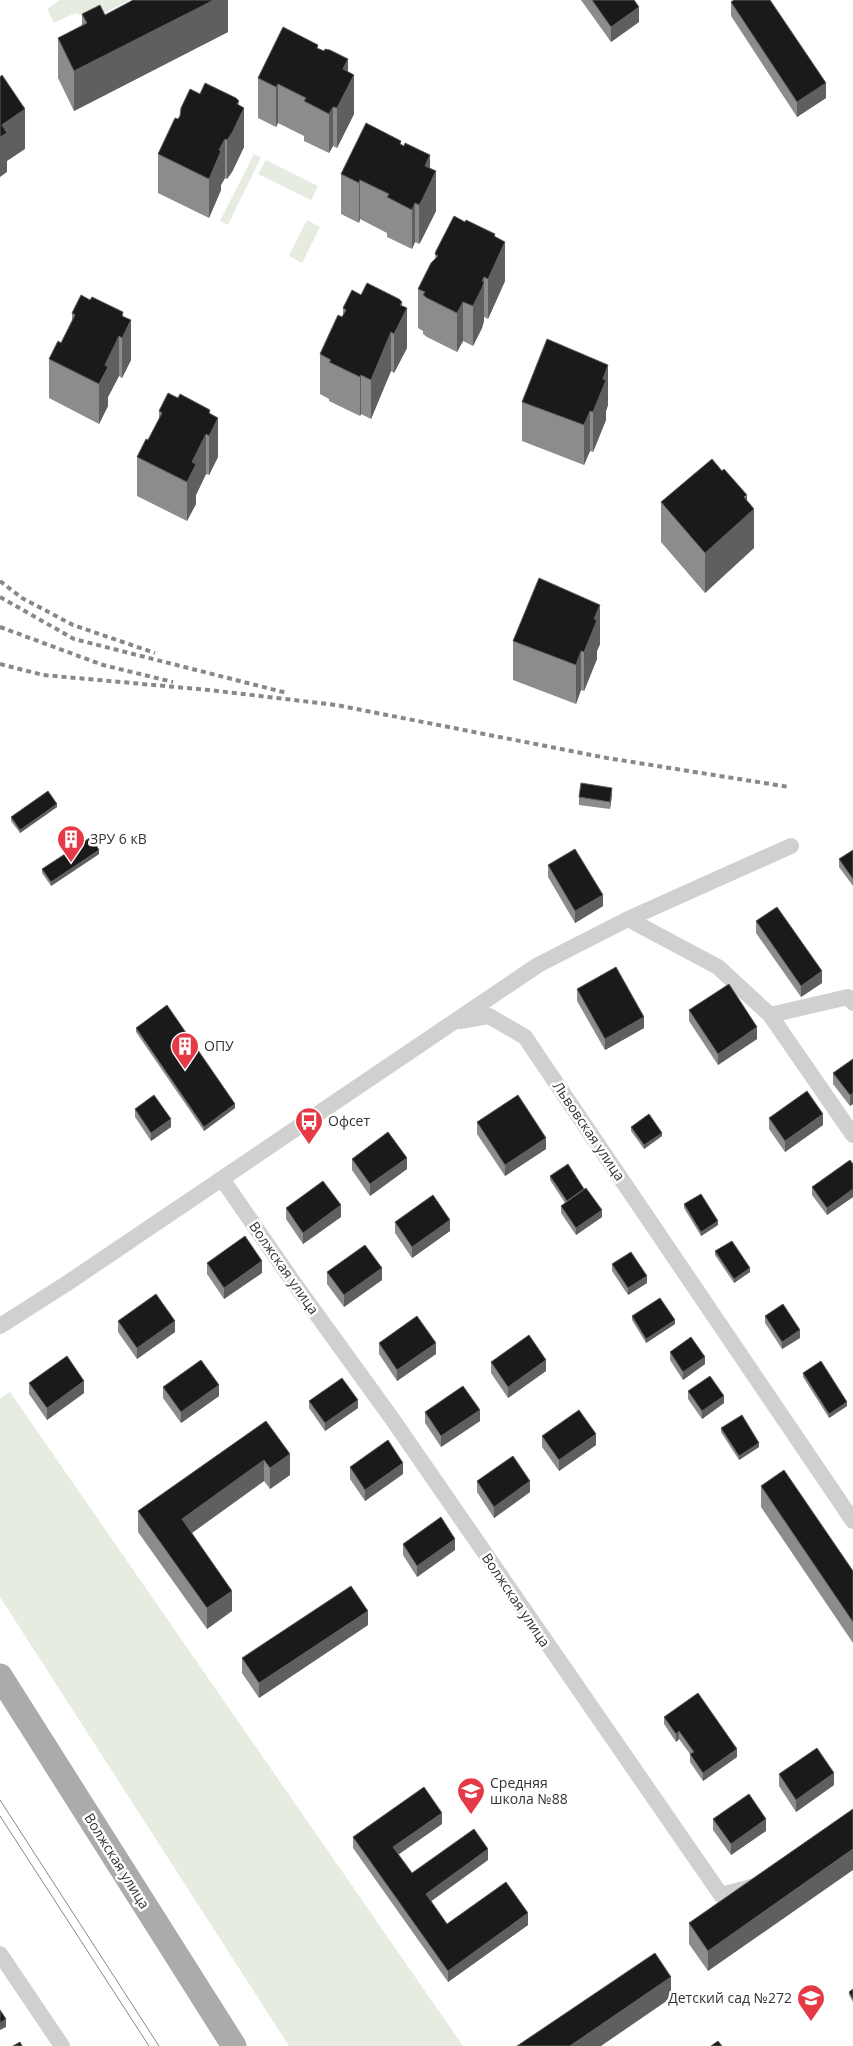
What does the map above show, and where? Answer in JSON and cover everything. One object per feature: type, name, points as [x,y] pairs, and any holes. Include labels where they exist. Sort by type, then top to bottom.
[{"type":"main road","name":"Волжская улица","points":[[0,1676],[234,2046]]},
{"type":"street","points":[[455,1021],[538,965],[628,919],[791,846]]},
{"type":"street","points":[[628,919],[718,968],[770,1015],[853,1135]]},
{"type":"street","points":[[770,1015],[850,1000]]},
{"type":"street","name":"Львовская улица","points":[[0,1326],[222,1179],[455,1021],[489,1016],[526,1037],[853,1521]]},
{"type":"street","name":"Волжская улица","points":[[222,1179],[393,1420],[721,1895],[751,1888],[767,1877]]},
{"type":"street","points":[[0,1954],[62,2046]]},
{"type":"shaded area","points":[[60,0],[130,0],[92,19],[75,13],[54,23],[47,9]]},
{"type":"shaded area","points":[[254,154],[261,157],[228,225],[220,221]]},
{"type":"shaded area","points":[[266,160],[318,186],[311,200],[258,174]]},
{"type":"shaded area","points":[[307,220],[320,227],[302,263],[289,256]]},
{"type":"shaded area","points":[[10,1392],[463,2046],[289,2046],[0,1597],[0,1398]]},
{"type":"building","points":[[133,0],[214,0],[74,71],[58,38],[87,23],[82,14],[100,5],[105,15]]},
{"type":"building","points":[[592,0],[634,0],[639,7],[611,27]]},
{"type":"building","points":[[734,0],[770,0],[826,83],[797,102],[731,2]]},
{"type":"building","points":[[283,27],[318,45],[317,48],[324,51],[325,49],[330,50],[348,59],[343,69],[354,75],[337,108],[333,107],[329,114],[304,101],[306,98],[278,84],[276,87],[258,78]]},
{"type":"building","points":[[2,75],[25,109],[2,125],[7,133],[0,137],[0,77]]},
{"type":"building","points":[[205,83],[236,98],[239,101],[237,104],[244,108],[232,133],[227,140],[225,139],[219,150],[221,151],[209,179],[158,154],[175,118],[178,119],[180,116],[181,108],[190,89],[200,94]]},
{"type":"building","points":[[366,123],[401,141],[400,144],[404,146],[405,143],[430,155],[425,166],[436,171],[421,202],[419,205],[415,203],[412,210],[387,197],[389,194],[360,180],[359,183],[341,174]]},
{"type":"building","points":[[454,216],[495,234],[494,236],[505,242],[488,279],[484,277],[482,281],[484,282],[482,288],[473,306],[463,302],[457,313],[427,298],[423,295],[425,292],[418,289],[431,263],[438,256],[435,254],[436,251]]},
{"type":"building","points":[[367,283],[399,299],[402,302],[400,305],[407,308],[394,334],[391,332],[371,380],[361,375],[360,377],[329,362],[331,360],[320,354],[338,315],[342,317],[346,310],[343,308],[352,290],[361,295]]},
{"type":"building","points":[[81,295],[90,300],[92,297],[123,312],[122,316],[131,320],[122,338],[119,336],[105,365],[108,367],[99,384],[49,359],[58,341],[61,343],[75,315],[72,313]]},
{"type":"building","points":[[547,339],[608,365],[603,379],[606,380],[593,412],[590,411],[584,425],[522,402]]},
{"type":"building","points":[[168,393],[178,398],[180,394],[210,410],[209,413],[218,418],[209,436],[206,434],[192,462],[196,464],[187,482],[137,457],[162,413],[159,411]]},
{"type":"building","points":[[712,459],[722,471],[724,469],[747,495],[744,497],[754,509],[705,553],[661,502]]},
{"type":"building","points":[[539,578],[600,605],[594,619],[597,620],[584,652],[581,651],[576,665],[513,641]]},
{"type":"building","points":[[581,783],[612,788],[610,802],[579,797]]},
{"type":"building","name":"ЗРУ 6 кВ","points":[[48,791],[57,804],[20,830],[11,817]]},
{"type":"building","name":"ЗРУ 6 кВ","points":[[91,837],[99,850],[51,882],[42,869]]},
{"type":"building","points":[[575,849],[603,895],[575,911],[548,865]]},
{"type":"building","points":[[853,850],[853,879],[839,859]]},
{"type":"building","points":[[777,907],[822,971],[801,986],[756,921]]},
{"type":"building","points":[[616,967],[644,1017],[605,1039],[577,989]]},
{"type":"building","points":[[729,984],[757,1027],[718,1054],[689,1010]]},
{"type":"building","name":"ОПУ","points":[[167,1005],[235,1104],[204,1127],[136,1028]]},
{"type":"building","points":[[853,1059],[853,1093],[850,1095],[833,1073]]},
{"type":"building","points":[[807,1091],[823,1114],[785,1141],[769,1118]]},
{"type":"building","points":[[154,1095],[171,1119],[151,1133],[135,1109]]},
{"type":"building","points":[[518,1095],[546,1138],[505,1165],[477,1122]]},
{"type":"building","points":[[649,1114],[662,1133],[644,1145],[631,1127]]},
{"type":"building","points":[[388,1132],[407,1158],[370,1184],[352,1159]]},
{"type":"building","points":[[850,1160],[853,1164],[853,1189],[827,1208],[812,1187]]},
{"type":"building","points":[[568,1164],[584,1189],[567,1201],[550,1176]]},
{"type":"building","points":[[323,1181],[341,1205],[303,1233],[286,1208]]},
{"type":"building","points":[[586,1188],[602,1210],[576,1228],[561,1206]]},
{"type":"building","points":[[701,1194],[718,1221],[701,1232],[684,1204]]},
{"type":"building","points":[[433,1195],[450,1220],[412,1247],[395,1222]]},
{"type":"building","points":[[245,1236],[262,1261],[224,1288],[207,1263]]},
{"type":"building","points":[[732,1241],[750,1268],[734,1279],[715,1251]]},
{"type":"building","points":[[365,1245],[382,1268],[344,1295],[327,1272]]},
{"type":"building","points":[[631,1252],[647,1276],[628,1288],[612,1264]]},
{"type":"building","points":[[156,1294],[175,1321],[137,1348],[118,1321]]},
{"type":"building","points":[[660,1298],[675,1320],[646,1339],[632,1316]]},
{"type":"building","points":[[783,1304],[800,1330],[782,1342],[765,1316]]},
{"type":"building","points":[[417,1316],[436,1343],[397,1370],[379,1343]]},
{"type":"building","points":[[529,1335],[546,1360],[508,1387],[491,1362]]},
{"type":"building","points":[[691,1337],[705,1357],[683,1372],[670,1352]]},
{"type":"building","points":[[67,1356],[84,1381],[47,1408],[29,1383]]},
{"type":"building","points":[[201,1360],[219,1385],[181,1412],[163,1387]]},
{"type":"building","points":[[821,1361],[847,1402],[829,1414],[803,1373]]},
{"type":"building","points":[[710,1376],[724,1396],[702,1411],[688,1391]]},
{"type":"building","points":[[342,1378],[358,1400],[325,1423],[309,1401]]},
{"type":"building","points":[[463,1386],[480,1410],[441,1436],[425,1412]]},
{"type":"building","points":[[579,1410],[596,1434],[559,1460],[542,1436]]},
{"type":"building","points":[[742,1415],[759,1443],[739,1456],[721,1428]]},
{"type":"building","points":[[266,1421],[290,1454],[270,1468],[264,1460],[182,1519],[232,1591],[207,1608],[138,1511]]},
{"type":"building","points":[[388,1440],[403,1463],[365,1490],[350,1467]]},
{"type":"building","points":[[513,1456],[530,1481],[494,1507],[477,1481]]},
{"type":"building","points":[[784,1470],[853,1571],[853,1622],[761,1486]]},
{"type":"building","points":[[441,1517],[455,1539],[417,1566],[403,1544]]},
{"type":"building","points":[[351,1586],[368,1611],[259,1683],[242,1658]]},
{"type":"building","points":[[698,1693],[737,1749],[703,1773],[690,1754],[694,1752],[679,1731],[676,1734],[664,1717]]},
{"type":"building","points":[[817,1748],[834,1773],[796,1800],[779,1774]]},
{"type":"building","points":[[424,1787],[442,1813],[393,1847],[412,1873],[474,1829],[488,1849],[426,1894],[447,1924],[506,1882],[528,1913],[448,1971],[353,1837]]},
{"type":"building","points":[[749,1794],[766,1819],[731,1844],[713,1819]]},
{"type":"building","points":[[853,1809],[853,1849],[708,1951],[689,1923]]},
{"type":"building","points":[[655,1953],[671,1977],[570,2046],[517,2046]]},
{"type":"building","points":[[853,1989],[853,1999],[849,1992]]},
{"type":"building","points":[[0,2010],[6,2019],[0,2023]]},
{"type":"building","points":[[718,2041],[722,2046],[711,2046]]},
{"type":"building","points":[[20,2042],[22,2046],[13,2046]]},
{"type":"tram line","points":[[0,1800],[159,2046]]},
{"type":"tram line","points":[[0,1816],[149,2046]]},
{"type":"railway","points":[[0,581],[22,598],[73,625],[155,653]]},
{"type":"railway","points":[[0,597],[74,639],[287,693]]},
{"type":"railway","points":[[0,627],[103,665],[173,682]]},
{"type":"railway","points":[[0,664],[43,675],[209,690],[336,705],[607,758],[789,787]]},
{"type":"place","name":"ЗРУ 6 кВ","points":[[71,863]]},
{"type":"place","name":"ОПУ","points":[[185,1070]]},
{"type":"place","name":"Офсет","points":[[309,1145]]},
{"type":"place","name":"Средняя школа №88","points":[[471,1815]]},
{"type":"place","name":"Детский сад №272","points":[[811,2022]]}]
